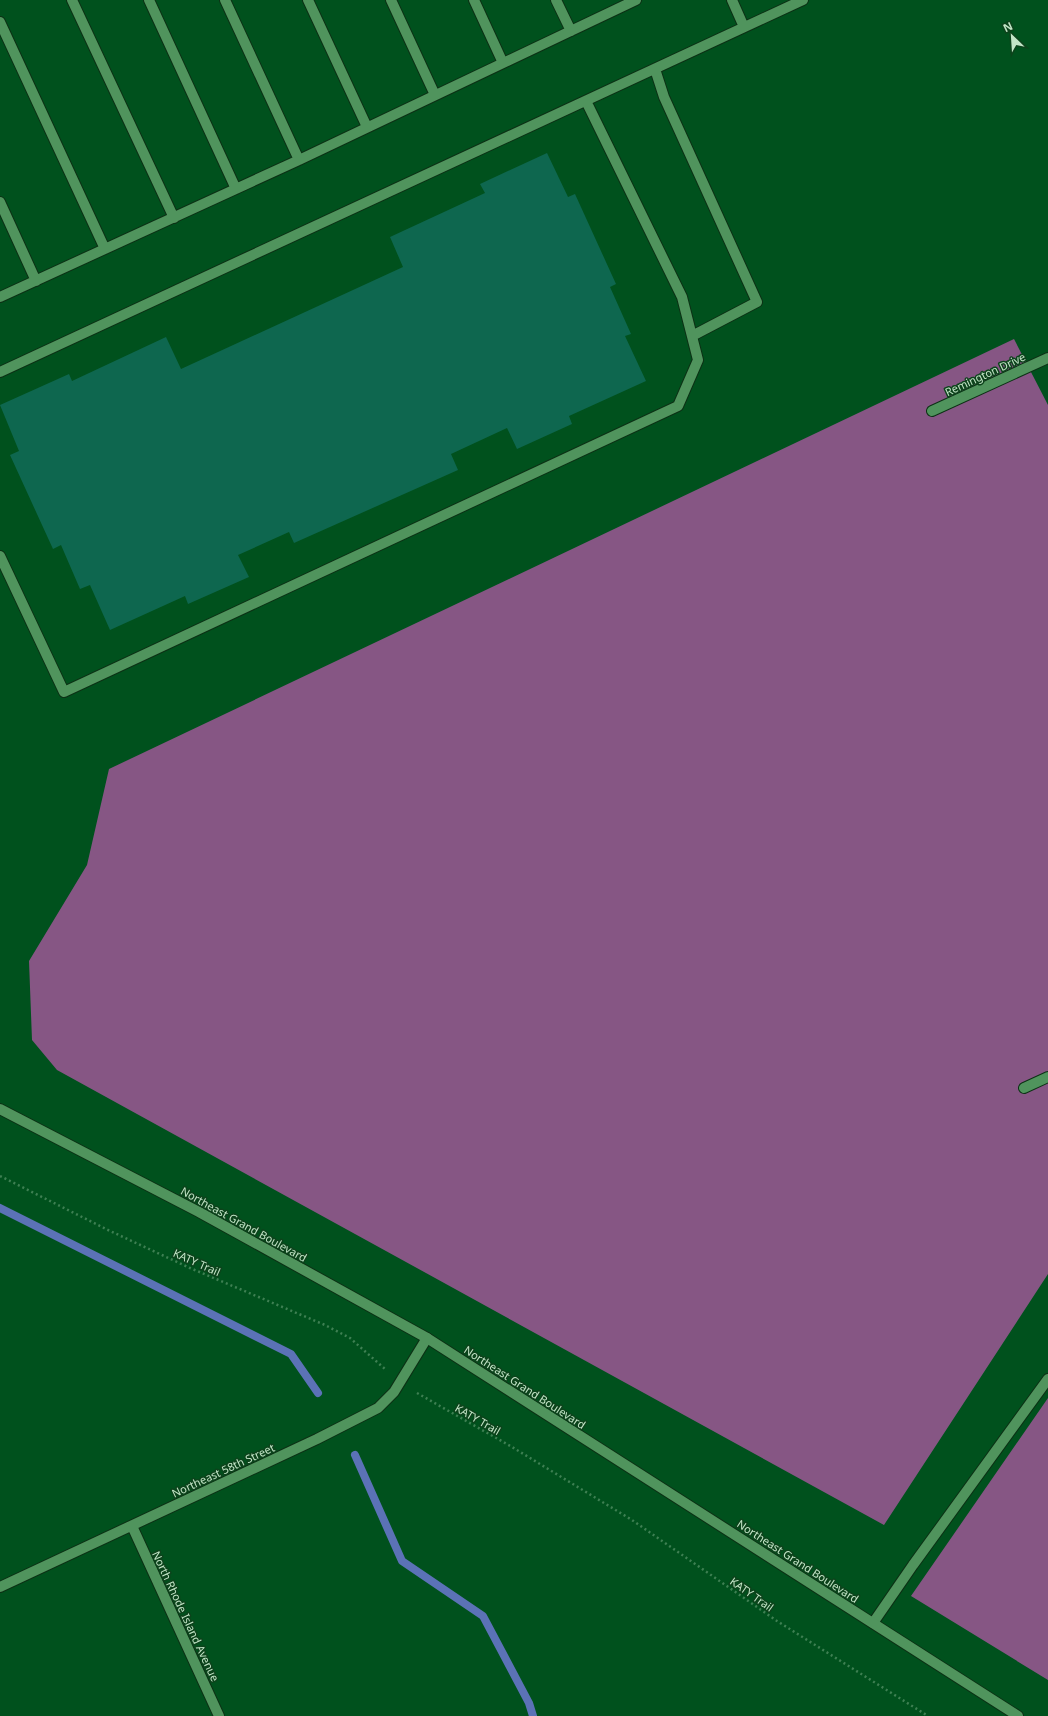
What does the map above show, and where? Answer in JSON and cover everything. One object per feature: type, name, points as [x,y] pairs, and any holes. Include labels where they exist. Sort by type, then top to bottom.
[{"type":"street","points":[[72,0],[174,218]]},
{"type":"street","points":[[149,0],[236,189]]},
{"type":"street","points":[[225,0],[299,160]]},
{"type":"street","points":[[308,0],[367,127]]},
{"type":"street","points":[[391,0],[436,95]]},
{"type":"street","points":[[474,0],[503,63]]},
{"type":"street","points":[[556,0],[571,31]]},
{"type":"street","points":[[0,297],[299,160],[636,0]]},
{"type":"street","points":[[732,0],[744,27]]},
{"type":"street","points":[[0,372],[803,0]]},
{"type":"street","points":[[0,22],[105,249]]},
{"type":"street","points":[[655,69],[664,97],[757,302],[692,336]]},
{"type":"street","points":[[0,556],[64,692],[678,406],[698,360],[682,297],[586,101]]},
{"type":"street","points":[[0,202],[36,281]]},
{"type":"street","name":"Remington Drive","points":[[932,411],[1048,358]]},
{"type":"street","points":[[1024,1088],[1048,1077]]},
{"type":"street","name":"Northeast Grand Boulevard","points":[[0,1109],[199,1212],[427,1338],[1018,1716]]},
{"type":"street","name":"Northeast 58th Street","points":[[0,1587],[132,1526],[378,1408],[402,1382],[427,1338]]},
{"type":"street","points":[[873,1623],[913,1565],[1048,1379]]},
{"type":"street","name":"North Rhode Island Avenue","points":[[132,1526],[219,1716]]},
{"type":"path","name":"KATY Trail","points":[[0,1176],[108,1230],[190,1268],[325,1325],[350,1338],[382,1367],[418,1394],[512,1447],[632,1520],[777,1621],[928,1716]]},
{"type":"shaded area","points":[[1014,339],[1048,405],[1048,1274],[884,1525],[57,1070],[32,1040],[29,961],[87,865],[109,769]]},
{"type":"shaded area","points":[[1048,1398],[1048,1680],[911,1596]]},
{"type":"building","points":[[547,153],[568,197],[575,194],[616,284],[610,287],[631,334],[625,336],[646,381],[569,416],[572,424],[517,449],[507,428],[451,454],[458,470],[294,543],[289,532],[238,555],[249,577],[188,604],[185,596],[110,630],[90,585],[80,589],[61,545],[53,549],[10,455],[19,451],[0,405],[69,374],[72,381],[166,337],[181,369],[403,267],[390,237],[485,193],[480,184]]},
{"type":"waterway","points":[[0,1208],[291,1354],[318,1393]]},
{"type":"waterway","points":[[355,1455],[402,1561],[483,1616],[529,1703],[533,1716]]}]
